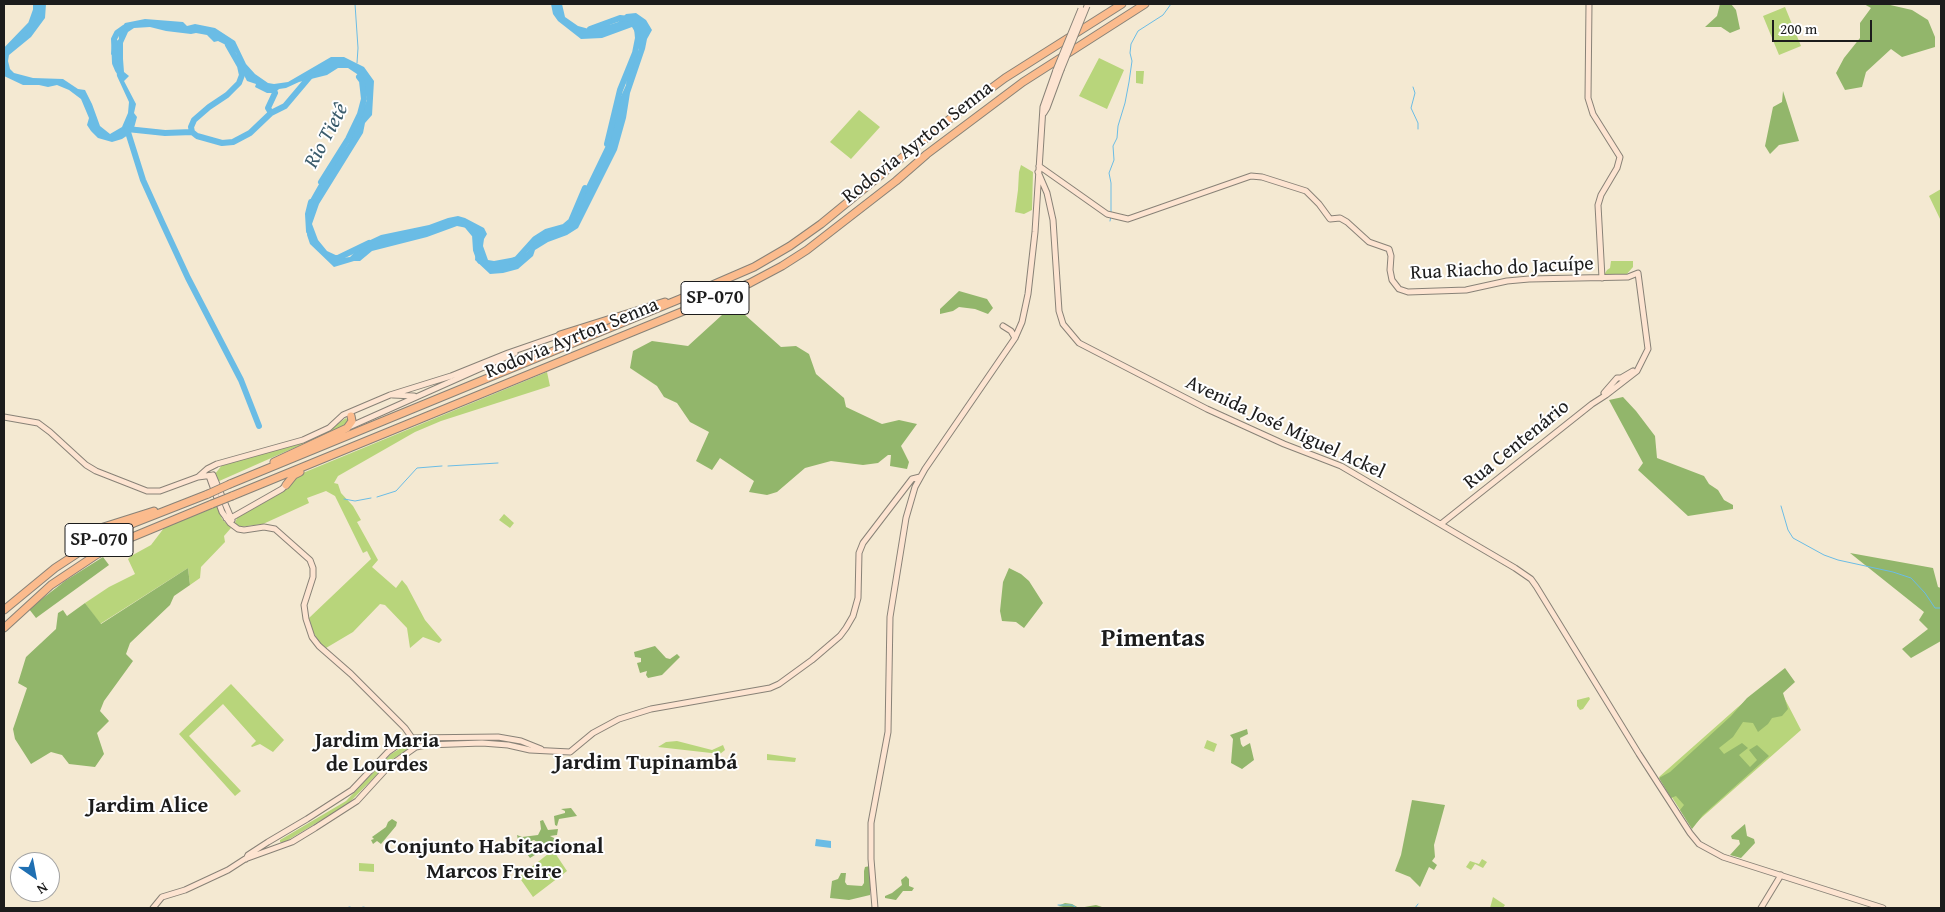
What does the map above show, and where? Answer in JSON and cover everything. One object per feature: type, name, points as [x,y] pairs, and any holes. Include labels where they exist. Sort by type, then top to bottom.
[{"type":"highway","name":"Rodovia Ayrton Senna","points":[[4,610],[55,568],[84,549],[134,523],[754,267],[790,246],[821,224],[943,124],[1005,78],[1122,4]]},
{"type":"highway","name":"Rodovia Ayrton Senna","points":[[4,628],[51,585],[96,555],[130,538],[733,290],[782,266],[813,246],[896,181],[927,154],[1023,82],[1145,4]]},
{"type":"highway","points":[[560,335],[657,303],[680,299]]},
{"type":"highway","points":[[262,471],[283,456],[347,428],[352,421],[347,416]]},
{"type":"highway","points":[[286,485],[291,478],[300,472],[366,442]]},
{"type":"highway","points":[[279,477],[284,478],[286,485]]},
{"type":"highway","points":[[94,530],[176,506]]},
{"type":"street","points":[[1589,4],[1588,98],[1594,114],[1620,158],[1617,168],[1601,195],[1598,205],[1602,278]]},
{"type":"street","points":[[875,908],[871,859],[871,823],[888,732],[890,617],[906,518],[920,477],[939,446],[1015,338],[1022,322],[1028,294],[1035,229],[1044,113],[1048,108],[1058,70],[1084,6]]},
{"type":"street","name":"Rua Riacho do Jacuípe","points":[[1039,166],[1107,214],[1128,218],[1251,176],[1262,177],[1306,191],[1315,199],[1330,219],[1340,218],[1369,242],[1389,249],[1392,280],[1399,289],[1408,292],[1466,290],[1507,281],[1628,277],[1638,273],[1639,282]]},
{"type":"street","name":"Avenida José Miguel Ackel","points":[[1038,172],[1047,193],[1052,220],[1059,312],[1063,324],[1079,343],[1208,409],[1284,444],[1341,466],[1510,565],[1532,581],[1694,839],[1704,848],[1723,857],[1882,908]]},
{"type":"street","name":"Rua Riacho do Jacuípe","points":[[1628,277],[1639,282]]},
{"type":"street","name":"Rua Centenário","points":[[1441,524],[1619,382],[1635,373],[1640,367],[1648,349],[1639,282]]},
{"type":"street","points":[[1003,326],[1011,331],[1015,338]]},
{"type":"street","points":[[4,416],[38,423],[86,465],[96,471],[147,491],[160,491],[198,476],[212,466],[223,462],[303,440],[390,395],[451,376],[560,335]]},
{"type":"street","points":[[347,428],[484,368],[531,345]]},
{"type":"street","points":[[390,395],[417,396]]},
{"type":"street","points":[[347,416],[361,421]]},
{"type":"street","points":[[211,476],[223,462]]},
{"type":"street","points":[[212,466],[211,476],[228,518],[234,526],[244,530],[264,527],[275,529],[310,560],[313,576],[304,605],[306,619],[312,636],[319,646],[351,674],[405,728],[416,747]]},
{"type":"street","points":[[198,476],[211,476]]},
{"type":"street","points":[[211,476],[226,509],[228,518]]},
{"type":"street","points":[[153,908],[162,897],[202,882],[245,859],[279,848],[315,828],[357,800],[390,766],[416,747],[426,745],[482,744],[570,752],[610,722],[646,710],[779,684],[812,660],[840,636],[846,628],[853,616],[858,598],[859,553],[863,543],[912,479],[920,477]]},
{"type":"street","points":[[228,518],[286,485]]},
{"type":"street","points":[[226,509],[232,512],[240,512]]},
{"type":"street","name":"Rua Centenário","points":[[1447,528],[1452,517]]},
{"type":"street","points":[[245,859],[275,837],[352,790],[388,752],[412,738],[498,738],[521,741],[542,750]]},
{"type":"street","points":[[275,837],[274,842],[279,848]]},
{"type":"street","points":[[1761,908],[1781,875]]},
{"type":"green space","points":[[1720,4],[1731,4],[1736,10],[1740,29],[1730,33],[1721,27],[1705,27],[1717,16]]},
{"type":"green space","points":[[1864,4],[1886,4],[1912,10],[1928,20],[1935,37],[1935,47],[1902,57],[1891,49],[1866,72],[1862,87],[1845,90],[1836,73],[1844,58],[1860,38],[1860,23],[1871,8]]},
{"type":"green space","points":[[1785,7],[1801,46],[1779,55],[1763,16]]},
{"type":"green space","points":[[1099,58],[1124,70],[1107,109],[1079,96]]},
{"type":"green space","points":[[1136,71],[1144,71],[1143,84],[1136,83]]},
{"type":"green space","points":[[1783,91],[1799,141],[1779,145],[1770,154],[1765,146],[1773,107],[1782,102]]},
{"type":"green space","points":[[859,110],[880,127],[851,159],[830,142]]},
{"type":"green space","points":[[1021,165],[1033,172],[1032,210],[1024,214],[1015,212]]},
{"type":"green space","points":[[1941,189],[1941,221],[1929,196]]},
{"type":"green space","points":[[1611,261],[1633,261],[1633,267],[1626,275],[1604,275],[1610,268]]},
{"type":"green space","points":[[959,291],[987,299],[993,308],[988,314],[975,309],[959,307],[953,311],[940,314],[940,309]]},
{"type":"green space","points":[[744,314],[781,347],[796,346],[809,354],[816,374],[844,398],[846,407],[882,424],[899,420],[917,424],[901,446],[909,462],[907,469],[890,466],[891,455],[888,455],[878,463],[863,465],[831,461],[805,468],[777,492],[767,495],[749,492],[754,481],[720,458],[712,470],[696,461],[709,432],[690,422],[677,403],[664,397],[657,386],[630,368],[633,351],[652,341],[688,346],[722,315]]},
{"type":"green space","points":[[547,372],[550,386],[441,421],[415,432],[338,476],[334,483],[338,484],[341,493],[353,506],[361,520],[357,522],[378,560],[372,567],[396,588],[402,580],[425,620],[442,640],[439,643],[423,637],[410,648],[407,628],[385,605],[380,604],[353,632],[326,648],[320,643],[313,632],[309,618],[371,559],[367,551],[363,553],[335,496],[326,491],[307,498],[309,503],[263,524],[239,527],[235,523],[237,518],[281,493],[298,475]]},
{"type":"green space","points":[[1623,397],[1655,436],[1657,458],[1704,476],[1709,484],[1718,490],[1724,500],[1733,505],[1733,509],[1688,516],[1638,470],[1643,463],[1609,400]]},
{"type":"green space","points":[[346,418],[349,422],[348,424],[217,482],[215,474],[222,465],[298,444],[326,432]]},
{"type":"green space","points":[[218,506],[222,519],[231,528],[224,536],[225,542],[201,567],[200,578],[190,585],[188,568],[100,624],[85,603],[109,587],[135,574],[128,559],[131,556],[151,545],[164,528]]},
{"type":"green space","points":[[504,514],[514,523],[510,528],[499,520]]},
{"type":"green space","points":[[1850,553],[1933,568],[1938,587],[1941,588],[1941,641],[1911,658],[1902,649],[1928,629],[1919,620],[1924,612]]},
{"type":"green space","points":[[103,557],[109,565],[36,618],[29,609],[65,581]]},
{"type":"green space","points":[[188,568],[190,585],[174,596],[170,605],[130,643],[126,654],[133,661],[104,701],[100,711],[109,721],[97,733],[104,754],[95,767],[69,764],[62,755],[51,752],[31,764],[15,739],[13,729],[27,688],[18,683],[26,657],[56,629],[58,613],[63,610],[67,616],[85,603],[101,624]]},
{"type":"green space","points":[[1009,568],[1021,574],[1029,581],[1043,603],[1024,628],[1016,622],[1002,621],[1000,611],[1003,582]]},
{"type":"green space","points":[[655,646],[666,658],[670,659],[677,654],[680,657],[662,675],[648,678],[646,675],[647,671],[640,673],[637,663],[641,662],[641,658],[635,657],[634,652]]},
{"type":"green space","points":[[1785,668],[1795,682],[1783,693],[1788,709],[1782,716],[1772,718],[1758,732],[1753,723],[1743,722],[1733,737],[1719,748],[1724,754],[1742,743],[1748,748],[1739,755],[1750,767],[1757,760],[1749,750],[1757,745],[1769,756],[1703,815],[1692,829],[1680,810],[1684,805],[1676,796],[1671,798],[1659,778],[1670,772],[1731,716],[1747,698]]},
{"type":"green space","points":[[1774,678],[1801,730],[1691,827],[1659,777],[1738,707]]},
{"type":"green space","points":[[231,684],[284,740],[273,752],[260,744],[252,747],[256,741],[223,704],[189,736],[241,791],[235,796],[179,734]]},
{"type":"green space","points":[[1589,697],[1590,699],[1583,709],[1580,710],[1577,706],[1577,700]]},
{"type":"green space","points":[[1247,729],[1248,734],[1240,738],[1241,744],[1243,747],[1250,743],[1254,760],[1242,769],[1231,763],[1233,739],[1230,735]]},
{"type":"green space","points":[[416,740],[503,740],[518,742],[532,748],[506,743],[471,742],[424,742],[418,745]]},
{"type":"green space","points":[[1207,740],[1217,744],[1214,752],[1204,748]]},
{"type":"green space","points":[[677,741],[712,750],[723,745],[725,750],[720,754],[658,747],[666,742]]},
{"type":"green space","points":[[412,744],[413,746],[391,760],[348,804],[283,843],[280,842],[280,840],[346,801],[391,754],[406,745]]},
{"type":"green space","points":[[767,754],[796,758],[795,762],[767,760]]},
{"type":"green space","points":[[1412,800],[1445,805],[1434,845],[1435,857],[1432,861],[1437,865],[1434,870],[1429,867],[1420,887],[1410,877],[1395,871],[1401,855]]},
{"type":"green space","points":[[571,808],[577,816],[559,819],[557,826],[555,825],[554,816],[565,813],[561,809]]},
{"type":"green space","points":[[392,819],[397,822],[396,826],[381,844],[377,841],[373,844],[371,840],[374,839],[372,837],[386,827]]},
{"type":"green space","points":[[543,820],[548,830],[558,829],[557,835],[550,836],[558,840],[556,846],[551,845],[530,858],[525,851],[537,842],[534,840],[519,845],[517,835],[522,837],[538,835],[541,829],[540,821]]},
{"type":"green space","points":[[1745,824],[1747,836],[1754,839],[1755,843],[1741,858],[1730,855],[1740,844],[1739,840],[1732,839],[1731,836]]},
{"type":"green space","points":[[553,850],[567,871],[533,897],[519,877]]},
{"type":"green space","points":[[1482,859],[1487,862],[1483,868],[1475,864],[1471,870],[1466,867],[1470,861],[1479,864]]},
{"type":"green space","points":[[359,863],[374,864],[374,872],[359,871]]},
{"type":"green space","points":[[870,866],[870,895],[849,900],[830,898],[832,881],[838,879],[841,873],[846,873],[845,882],[847,885],[862,886],[864,883],[865,867]]},
{"type":"green space","points":[[906,876],[909,879],[909,886],[914,888],[912,891],[903,891],[896,900],[885,898],[885,896],[902,885],[901,880]]},
{"type":"green space","points":[[1493,897],[1505,905],[1503,908],[1490,908]]},
{"type":"green space","points":[[1065,903],[1072,904],[1079,908],[1058,906]]},
{"type":"green space","points":[[1096,905],[1105,908],[1079,908]]},
{"type":"water","name":"Rio Tietê","points":[[37,4],[46,4],[45,18],[31,37],[9,55],[10,69],[14,73],[33,78],[63,79],[78,89],[85,90],[100,126],[110,134],[122,127],[128,113],[129,102],[117,76],[115,59],[111,54],[112,45],[119,39],[118,32],[125,23],[145,19],[183,22],[187,26],[195,24],[215,28],[235,41],[246,64],[255,74],[268,83],[288,82],[331,57],[344,57],[364,67],[374,81],[372,115],[365,123],[363,133],[319,204],[312,224],[318,240],[327,251],[342,258],[350,257],[364,243],[381,235],[429,225],[458,216],[484,228],[487,234],[483,246],[488,260],[494,261],[521,256],[527,252],[541,234],[547,231],[564,229],[577,211],[582,195],[612,133],[618,103],[626,85],[627,72],[639,49],[639,39],[632,27],[602,38],[581,39],[558,21],[553,14],[551,4],[562,4],[565,17],[578,26],[589,29],[618,22],[626,14],[636,13],[646,20],[652,30],[647,39],[630,93],[626,118],[617,150],[578,228],[535,250],[533,256],[518,269],[490,274],[475,260],[477,239],[472,229],[457,226],[427,237],[372,251],[360,261],[334,267],[310,244],[307,235],[310,200],[323,177],[329,172],[348,144],[367,100],[364,86],[357,74],[348,68],[338,68],[327,75],[299,82],[279,89],[275,93],[267,93],[255,87],[256,84],[247,81],[236,53],[218,41],[214,42],[207,35],[166,31],[150,27],[134,28],[128,32],[123,43],[123,59],[124,72],[129,76],[124,81],[136,104],[134,113],[137,117],[134,128],[128,135],[112,142],[98,138],[91,131],[87,125],[89,118],[81,99],[69,90],[57,85],[48,87],[23,85],[4,76],[4,52],[9,50],[14,41],[29,27],[38,9]]},
{"type":"water","points":[[816,839],[831,841],[831,848],[815,846]]},
{"type":"waterway","name":"Rio Tietê","points":[[4,52],[31,24],[36,4]]},
{"type":"waterway","points":[[355,4],[358,48],[357,63]]},
{"type":"waterway","points":[[1111,212],[1109,173],[1114,160],[1113,146],[1117,138],[1118,126],[1129,82],[1132,61],[1130,53],[1131,44],[1138,31],[1163,15],[1171,4]]},
{"type":"waterway","name":"Rio Tietê","points":[[590,29],[620,18],[630,19]]},
{"type":"waterway","name":"Rio Tietê","points":[[118,70],[115,63],[114,39],[117,33],[124,28]]},
{"type":"waterway","name":"Rio Tietê","points":[[607,144],[620,90],[635,53],[638,38],[637,28]]},
{"type":"waterway","name":"Rio Tietê","points":[[228,45],[240,66],[242,75],[239,83],[227,95],[194,120],[191,127],[192,132],[197,136],[222,143],[233,142],[250,133],[271,113],[285,106],[312,74]]},
{"type":"waterway","name":"Rio Tietê","points":[[321,182],[348,139],[360,114],[364,99],[362,81],[359,77]]},
{"type":"waterway","points":[[1413,87],[1415,93],[1411,108],[1418,123],[1418,129]]},
{"type":"waterway","points":[[271,113],[268,108],[275,93]]},
{"type":"waterway","points":[[192,132],[165,133],[127,129],[143,180],[188,278],[241,380],[259,426]]},
{"type":"waterway","name":"Rio Tietê","points":[[511,262],[517,259],[535,239],[546,232],[564,227],[571,221],[585,188]]},
{"type":"waterway","name":"Rio Tietê","points":[[309,231],[308,214],[311,202]]},
{"type":"waterway","points":[[1110,221],[1111,216]]},
{"type":"waterway","name":"Rio Tietê","points":[[465,223],[475,235],[476,250],[480,261]]},
{"type":"waterway","name":"Rio Tietê","points":[[333,258],[338,258],[369,243]]},
{"type":"waterway","points":[[448,466],[498,463]]},
{"type":"waterway","points":[[377,497],[396,491],[417,468],[442,466]]},
{"type":"waterway","points":[[344,499],[355,501],[371,498]]},
{"type":"waterway","points":[[1781,506],[1788,530],[1793,538],[1824,555],[1838,560],[1893,572],[1911,578],[1925,593],[1935,608],[1941,608]]},
{"type":"waterway","points":[[1415,908],[1418,904]]},
{"type":"waterway","points":[[1058,905],[1093,908]]},
{"type":"waterway","points":[[345,908],[350,907]]},
{"type":"waterway","points":[[363,907],[368,908]]},
{"type":"district","name":"Pimentas","points":[[1153,640]]},
{"type":"district","name":"Jardim Maria de Lourdes","points":[[377,754]]},
{"type":"district","name":"Jardim Tupinambá","points":[[646,763]]},
{"type":"district","name":"Jardim Alice","points":[[148,806]]},
{"type":"district","name":"Conjunto Habitacional Marcos Freire","points":[[494,860]]}]
